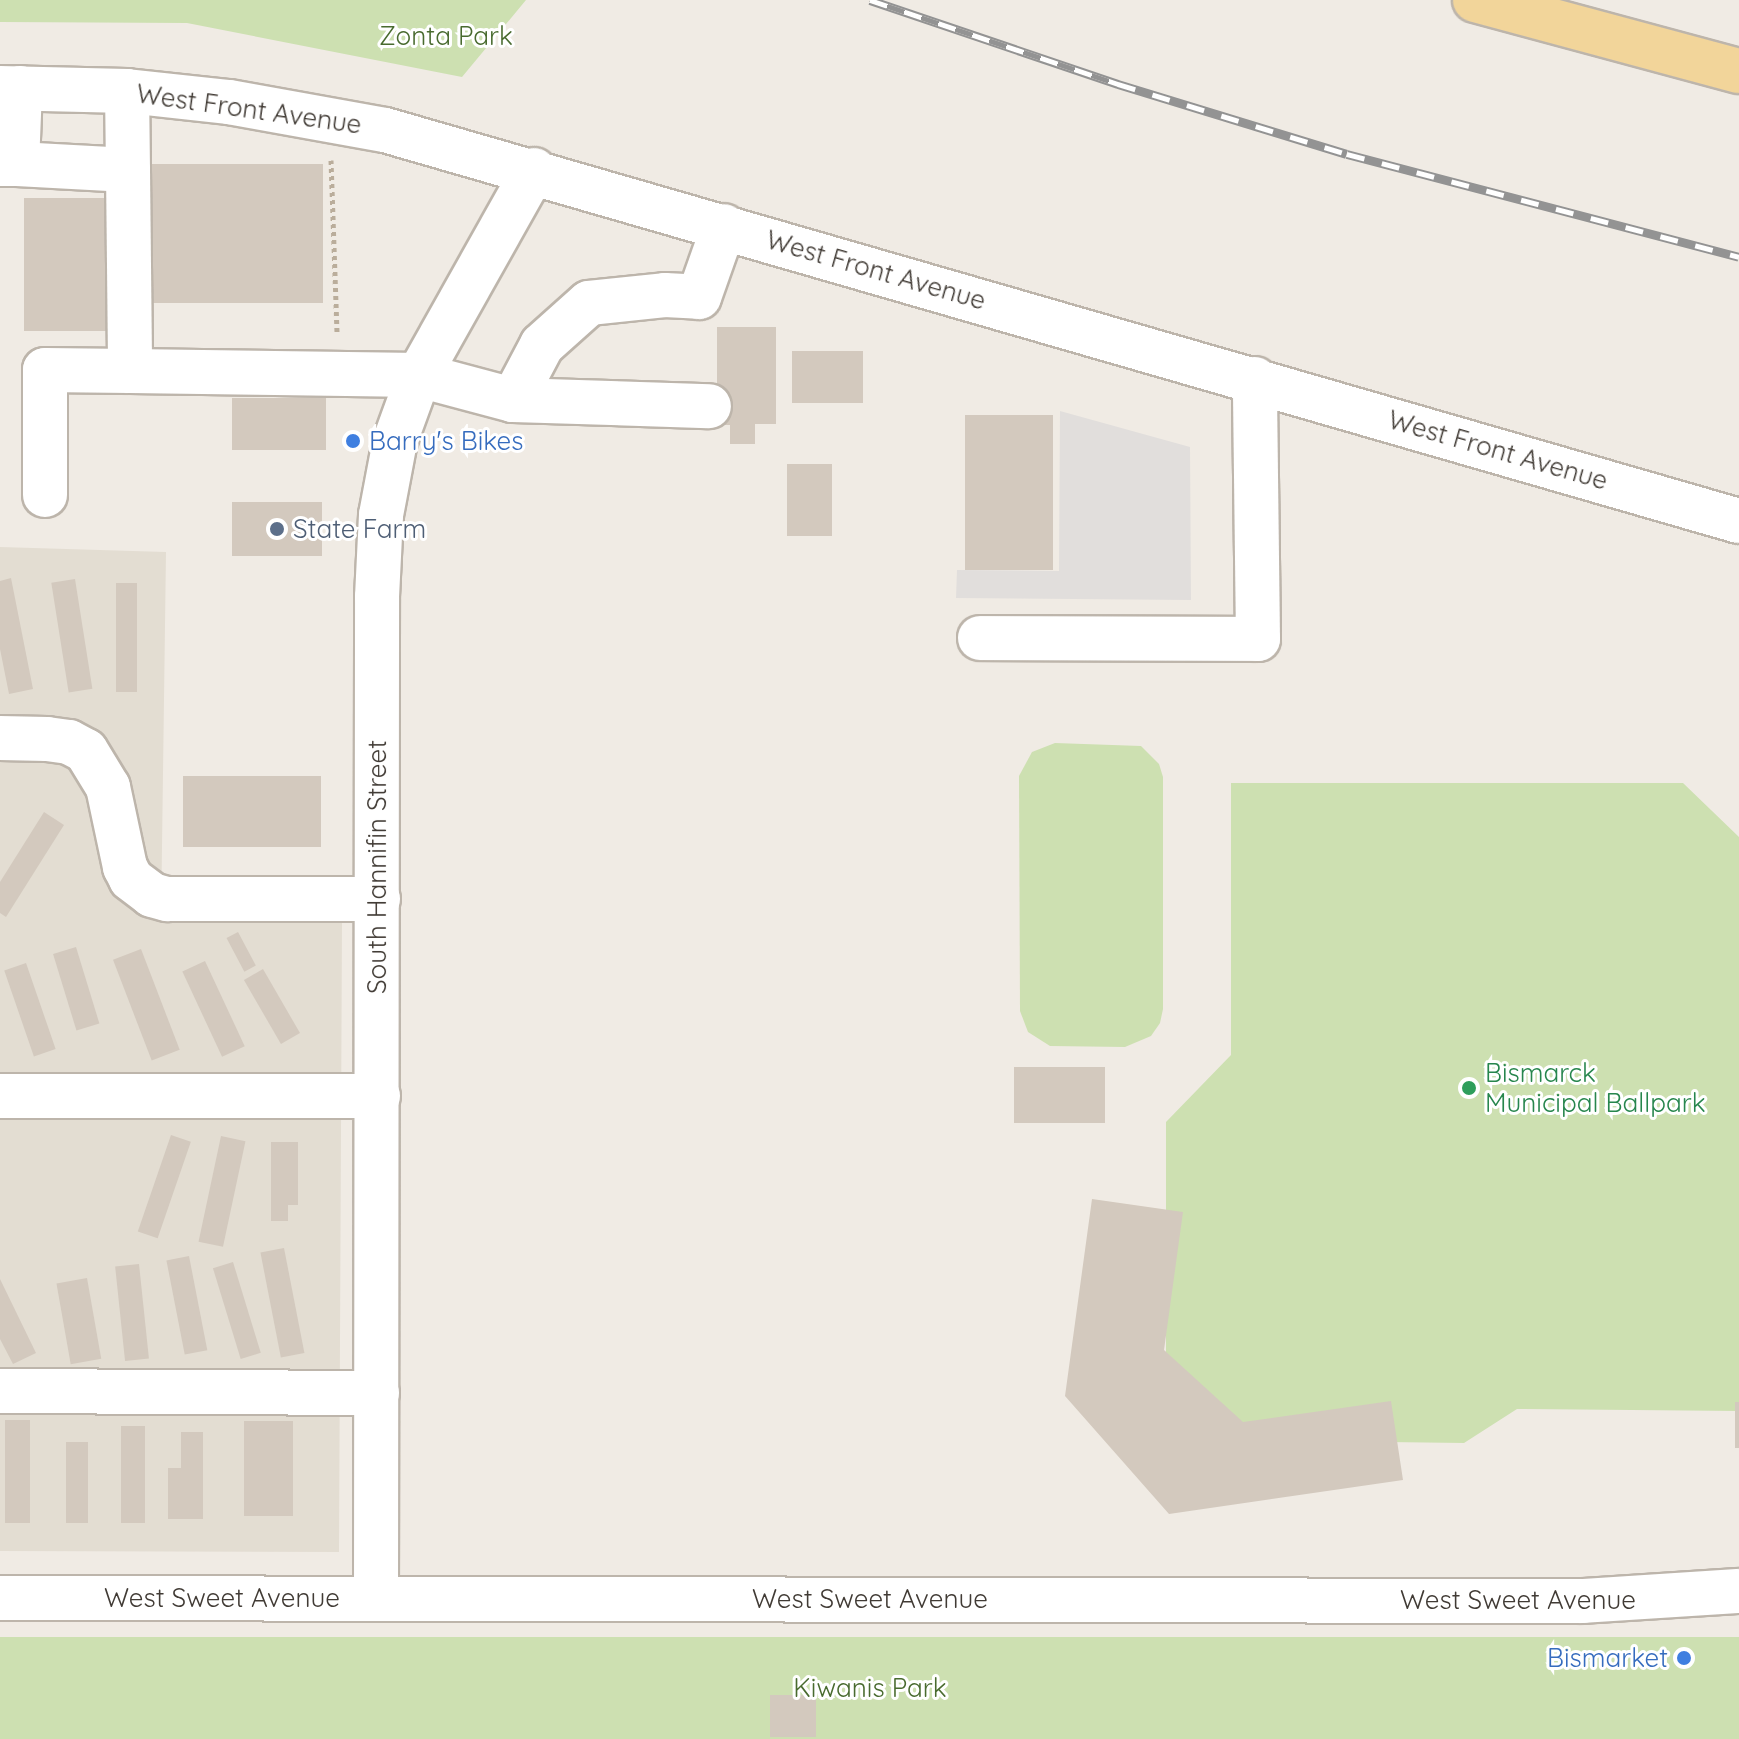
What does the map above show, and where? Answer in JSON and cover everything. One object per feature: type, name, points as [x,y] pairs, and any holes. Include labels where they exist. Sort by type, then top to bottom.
[{"type":"main road","points":[[1475,0],[1739,71]]},
{"type":"street","name":"West Front Avenue","points":[[10,88],[127,91],[229,102],[338,119],[534,170],[1739,521]]},
{"type":"street","points":[[10,88],[8,164],[128,170]]},
{"type":"street","points":[[127,91],[130,371]]},
{"type":"street","name":"South Hannifin Street","points":[[376,1599],[377,597],[381,515],[395,441],[419,375],[534,170]]},
{"type":"street","points":[[513,400],[542,345],[589,303],[665,295],[699,297],[724,226]]},
{"type":"street","points":[[45,495],[45,370],[419,375],[513,400],[709,406]]},
{"type":"street","points":[[980,638],[1258,639],[1255,379]]},
{"type":"street","points":[[0,738],[69,742],[86,751],[108,787],[125,867],[131,879],[152,895],[167,899],[378,899]]},
{"type":"street","points":[[0,1096],[378,1096]]},
{"type":"street","points":[[0,1391],[377,1393]]},
{"type":"street","name":"West Sweet Avenue","points":[[0,1598],[1583,1601],[1739,1591]]},
{"type":"path","points":[[337,344],[331,163],[338,119]]},
{"type":"shaded area","points":[[1060,411],[1190,447],[1191,600],[956,598],[957,570],[1059,571]]},
{"type":"shaded area","points":[[0,547],[166,552],[161,921],[342,923],[339,1552],[0,1551]]},
{"type":"green space","name":"Zonta Park","points":[[0,0],[526,0],[462,77],[187,23],[0,22]]},
{"type":"green space","points":[[1055,743],[1141,746],[1159,764],[1163,777],[1163,1009],[1160,1023],[1151,1036],[1125,1047],[1050,1046],[1028,1032],[1020,1011],[1019,776],[1032,752]]},
{"type":"green space","name":"Bismarck Municipal Ballpark","points":[[1231,783],[1683,783],[1739,837],[1739,1411],[1517,1409],[1464,1443],[1229,1440],[1166,1384],[1166,1122],[1231,1055]]},
{"type":"green space","name":"Kiwanis Park","points":[[0,1637],[1739,1637],[1739,1739],[0,1739]]},
{"type":"building","points":[[152,164],[323,164],[323,303],[152,303]]},
{"type":"building","points":[[24,198],[115,198],[115,331],[24,331]]},
{"type":"building","points":[[717,327],[776,327],[776,424],[755,424],[755,444],[730,444],[730,425],[717,425]]},
{"type":"building","points":[[792,351],[863,351],[863,403],[792,403]]},
{"type":"building","points":[[232,398],[326,398],[326,450],[232,450]]},
{"type":"building","points":[[965,415],[1053,415],[1053,570],[965,570]]},
{"type":"building","points":[[787,464],[832,464],[832,536],[787,536]]},
{"type":"building","name":"State Farm","points":[[232,502],[322,502],[322,556],[232,556]]},
{"type":"building","points":[[11,578],[33,689],[9,694],[0,649],[0,581]]},
{"type":"building","points":[[75,579],[92,689],[69,692],[51,583]]},
{"type":"building","points":[[116,583],[137,583],[137,692],[116,692]]},
{"type":"building","points":[[183,776],[321,776],[321,847],[183,847]]},
{"type":"building","points":[[44,812],[64,825],[6,917],[0,913],[0,882]]},
{"type":"building","points":[[238,932],[256,966],[244,972],[227,938]]},
{"type":"building","points":[[76,947],[99,1024],[76,1031],[53,954]]},
{"type":"building","points":[[141,949],[180,1050],[152,1061],[113,960]]},
{"type":"building","points":[[205,961],[245,1046],[222,1057],[182,972]]},
{"type":"building","points":[[26,963],[56,1049],[34,1057],[4,970]]},
{"type":"building","points":[[263,969],[300,1033],[281,1044],[244,980]]},
{"type":"building","points":[[1014,1067],[1105,1067],[1105,1123],[1014,1123]]},
{"type":"building","points":[[171,1135],[191,1142],[158,1238],[138,1231]]},
{"type":"building","points":[[221,1136],[245,1141],[223,1247],[199,1242]]},
{"type":"building","points":[[271,1142],[298,1142],[298,1205],[288,1205],[288,1221],[271,1221]]},
{"type":"building","points":[[1092,1199],[1183,1212],[1164,1350],[1243,1422],[1391,1401],[1403,1480],[1169,1514],[1065,1396]]},
{"type":"building","points":[[284,1248],[304,1353],[281,1358],[260,1253]]},
{"type":"building","points":[[189,1256],[207,1350],[185,1355],[166,1260]]},
{"type":"building","points":[[233,1262],[261,1353],[241,1359],[213,1268]]},
{"type":"building","points":[[139,1264],[149,1358],[125,1361],[115,1267]]},
{"type":"building","points":[[87,1278],[101,1359],[71,1364],[56,1283]]},
{"type":"building","points":[[0,1279],[36,1353],[13,1364],[0,1339]]},
{"type":"building","points":[[1735,1402],[1739,1402],[1739,1448],[1735,1448]]},
{"type":"building","points":[[5,1420],[30,1420],[30,1523],[5,1523]]},
{"type":"building","points":[[244,1421],[293,1421],[293,1516],[244,1516]]},
{"type":"building","points":[[121,1426],[145,1426],[145,1523],[121,1523]]},
{"type":"building","points":[[181,1432],[203,1432],[203,1519],[168,1519],[168,1468],[181,1468]]},
{"type":"building","points":[[66,1442],[88,1442],[88,1523],[66,1523]]},
{"type":"building","points":[[770,1695],[816,1695],[816,1737],[770,1737]]},
{"type":"railway","points":[[870,0],[1118,84],[1347,154],[1739,257]]},
{"type":"place","name":"Barry's Bikes","points":[[353,441]]},
{"type":"place","name":"State Farm","points":[[277,529]]},
{"type":"place","name":"Bismarck Municipal Ballpark","points":[[1469,1088]]},
{"type":"place","name":"Bismarket","points":[[1684,1658]]}]
